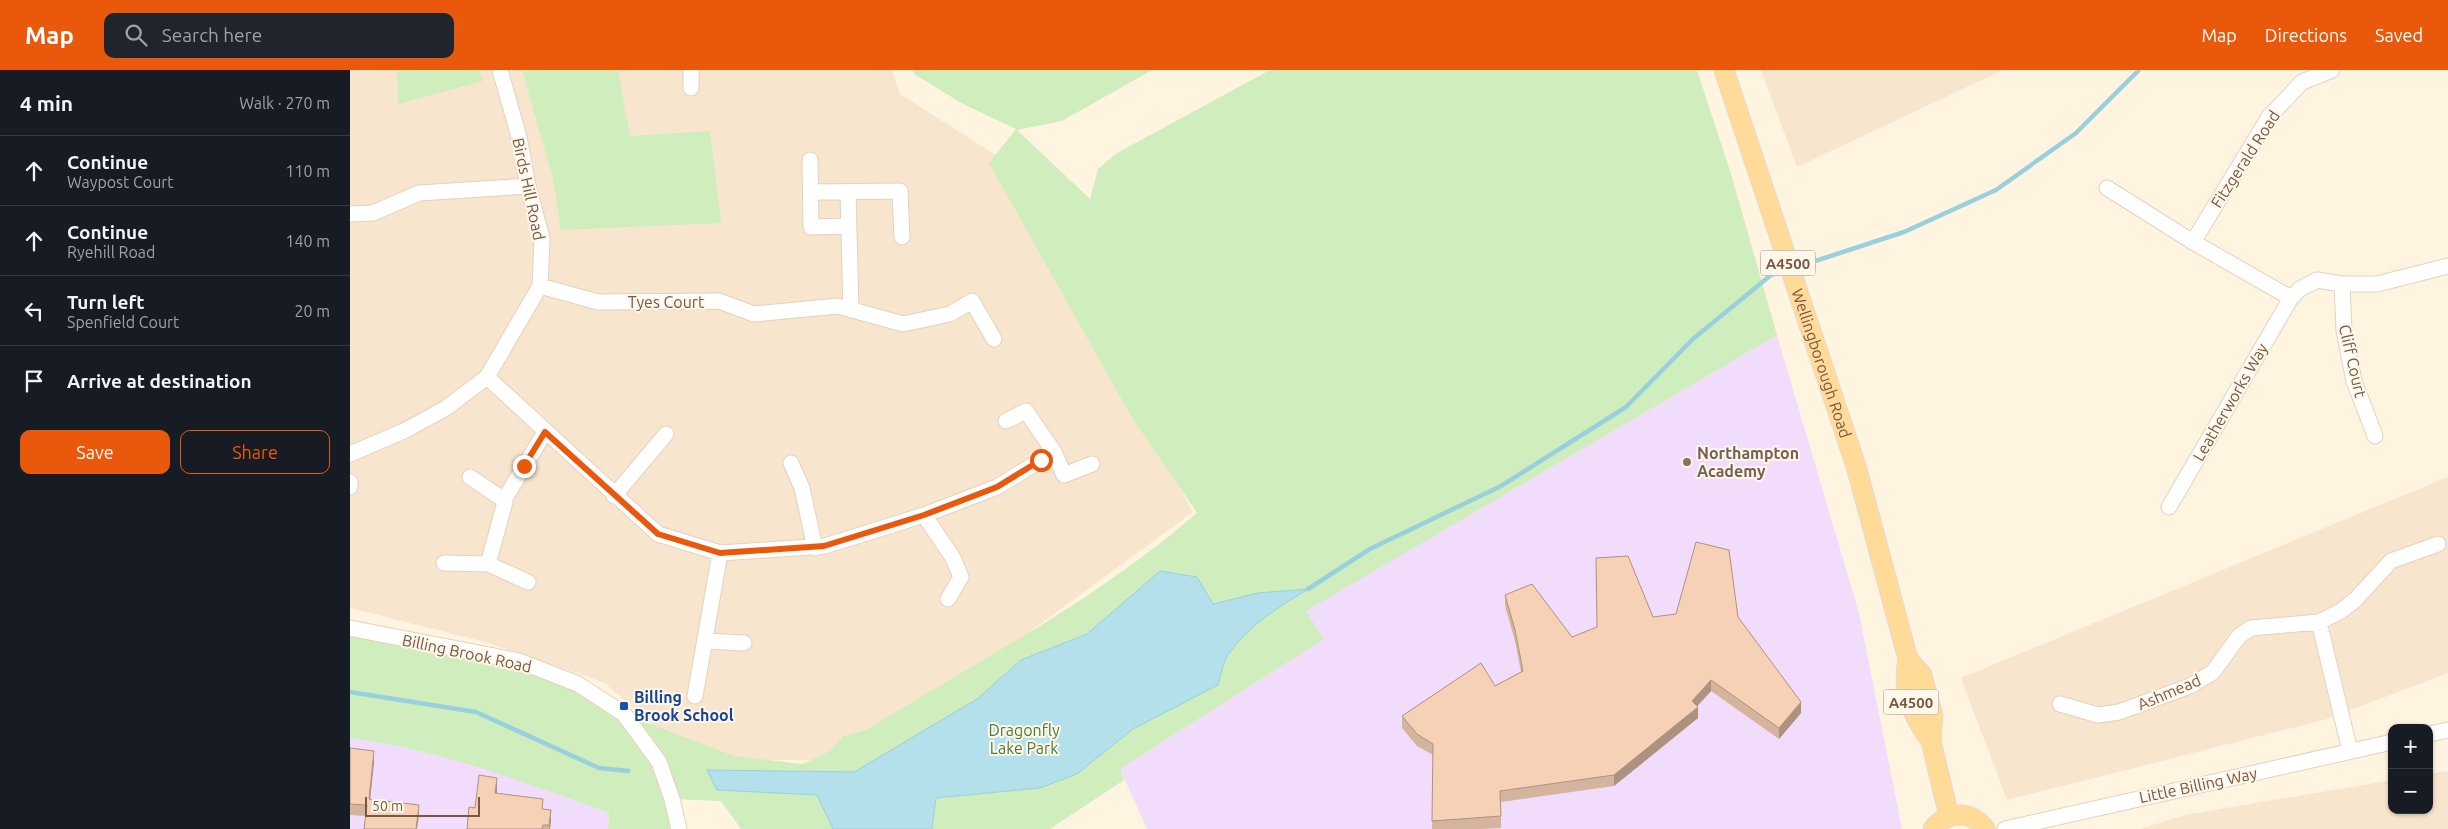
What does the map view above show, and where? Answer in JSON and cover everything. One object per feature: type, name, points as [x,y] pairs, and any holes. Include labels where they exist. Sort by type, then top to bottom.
[{"type":"main road","name":"Wellingborough Road","points":[[1724,70],[1856,466],[1908,659],[1923,680],[1933,716],[1931,741],[1949,816]]},
{"type":"main road","points":[[1933,829],[1949,816],[1960,815],[1972,817],[1985,829]]},
{"type":"street","name":"Birds Hill Road","points":[[350,454],[404,431],[446,408],[487,377],[540,286],[542,238],[528,186],[519,137],[500,70]]},
{"type":"street","points":[[691,70],[691,88]]},
{"type":"street","name":"Fitzgerald Road","points":[[2193,242],[2269,117],[2298,76],[2332,70]]},
{"type":"street","points":[[810,160],[811,227],[849,226]]},
{"type":"street","points":[[350,214],[373,212],[419,193],[528,186]]},
{"type":"street","points":[[2107,188],[2193,242],[2291,298]]},
{"type":"street","points":[[810,192],[900,191],[902,237]]},
{"type":"street","points":[[848,192],[851,310]]},
{"type":"street","name":"Leatherworks Way","points":[[2169,507],[2291,298],[2300,289],[2317,280],[2342,284],[2377,284],[2448,266]]},
{"type":"street","name":"Cliff Court","points":[[2342,284],[2344,331],[2354,381],[2375,436]]},
{"type":"street","name":"Tyes Court","points":[[540,286],[598,302],[719,301],[754,314],[838,306],[903,324],[950,314],[972,301],[994,339]]},
{"type":"street","points":[[487,377],[614,496],[658,534],[720,553],[815,548],[924,515],[997,487],[1054,452]]},
{"type":"street","points":[[1006,421],[1026,411],[1054,452],[1064,476],[1092,464]]},
{"type":"street","points":[[488,564],[504,500],[545,432]]},
{"type":"street","points":[[614,496],[666,434]]},
{"type":"street","points":[[791,463],[802,488],[815,548]]},
{"type":"street","points":[[470,476],[504,500]]},
{"type":"street","points":[[350,482],[350,487]]},
{"type":"street","points":[[924,515],[953,558],[961,577],[948,599]]},
{"type":"street","name":"Ashmead","points":[[2060,704],[2098,716],[2119,712],[2190,686],[2213,672],[2239,636],[2251,628],[2319,622],[2341,612],[2355,600],[2391,561],[2438,544]]},
{"type":"street","points":[[695,696],[706,642],[720,553]]},
{"type":"street","points":[[444,562],[488,564],[528,582]]},
{"type":"street","points":[[2319,622],[2350,751]]},
{"type":"street","name":"Billing Brook Road","points":[[350,628],[518,661],[578,684],[624,714],[659,762],[672,799],[679,829]]},
{"type":"street","points":[[706,642],[744,643]]},
{"type":"street","points":[[2433,733],[2448,730]]},
{"type":"street","name":"Little Billing Way","points":[[2006,829],[2388,743]]},
{"type":"shaded area","points":[[350,70],[892,70],[900,94],[1005,161],[1043,246],[1193,512],[1017,641],[836,760],[727,760],[668,739],[605,683],[489,643],[350,608]]},
{"type":"shaded area","points":[[1761,70],[2003,70],[1797,167]]},
{"type":"shaded area","name":"Northampton Academy","points":[[1777,335],[1859,613],[1902,829],[1147,829],[1120,769],[1324,639],[1305,611]]},
{"type":"shaded area","points":[[2448,477],[2448,673],[2327,719],[2007,800],[1961,678]]},
{"type":"shaded area","points":[[350,738],[376,741],[474,764],[609,813],[608,829],[350,829]]},
{"type":"shaded area","points":[[2448,771],[2448,829],[2140,829],[2185,815],[2388,781],[2388,814],[2433,814],[2433,773]]},
{"type":"green space","points":[[397,70],[479,70],[483,81],[398,104]]},
{"type":"green space","points":[[522,70],[618,70],[630,136],[710,131],[721,223],[561,230],[553,179]]},
{"type":"green space","name":"Dragonfly Lake Park","points":[[913,70],[1152,70],[1062,121],[1017,130],[1090,199],[1098,169],[1117,153],[1270,70],[1697,70],[1731,174],[1777,335],[1306,611],[1324,639],[1120,769],[1124,780],[1050,829],[741,829],[721,801],[672,799],[679,829],[608,829],[609,813],[545,790],[481,768],[417,750],[350,738],[350,628],[519,661],[624,714],[734,756],[802,764],[830,751],[843,736],[866,730],[1078,602],[1119,574],[1197,513],[1131,416],[989,163],[1016,129],[963,104],[914,74]]},
{"type":"water","points":[[1160,571],[1197,577],[1213,604],[1258,593],[1308,589],[1264,618],[1244,635],[1226,658],[1218,685],[1133,729],[1077,774],[1040,788],[936,798],[932,829],[833,829],[817,795],[717,790],[707,770],[854,772],[977,699],[1021,660],[1087,634]]},
{"type":"building","points":[[1696,542],[1729,550],[1738,617],[1801,702],[1779,728],[1711,680],[1692,701],[1698,707],[1614,775],[1500,791],[1501,816],[1432,821],[1433,744],[1417,734],[1402,716],[1481,663],[1495,686],[1523,671],[1515,630],[1505,595],[1532,584],[1572,637],[1597,627],[1596,558],[1628,556],[1653,617],[1676,614]]},
{"type":"building","points":[[350,748],[374,751],[369,799],[419,805],[416,829],[364,829],[367,805],[350,804]]},
{"type":"building","points":[[479,775],[497,778],[495,793],[543,799],[542,809],[551,810],[549,825],[543,825],[542,829],[467,829],[469,807],[475,808]]},
{"type":"waterway","points":[[1794,268],[1904,232],[1996,190],[2076,133],[2139,70]]},
{"type":"waterway","points":[[1308,589],[1370,549],[1501,486],[1626,407],[1693,339],[1771,275],[1787,270]]},
{"type":"waterway","points":[[350,692],[476,712],[599,768],[628,771]]},
{"type":"place","name":"Northampton Academy","points":[[1687,462]]},
{"type":"place","name":"Billing Brook School","points":[[624,706]]},
{"type":"route","points":[[524,466],[545,432],[658,534],[720,553],[824,546],[924,515],[997,487],[1041,460]]}]
